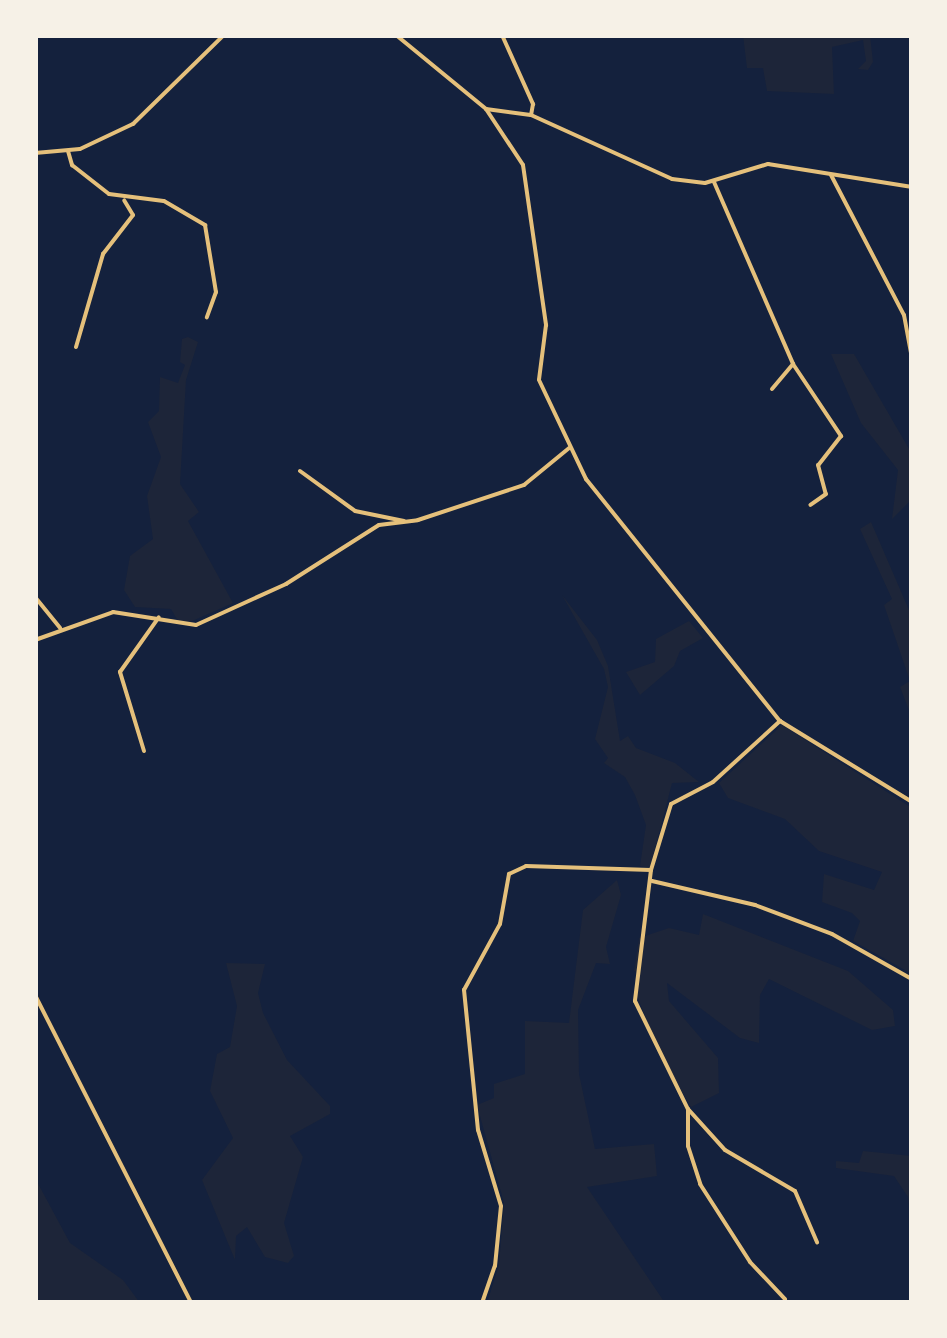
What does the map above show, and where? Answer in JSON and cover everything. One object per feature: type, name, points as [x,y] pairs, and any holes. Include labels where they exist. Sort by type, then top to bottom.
[{"type":"street","points":[[35,153],[68,151],[146,116],[224,35]]},
{"type":"street","points":[[396,35],[486,109],[514,144],[525,173],[546,325],[538,368],[569,448],[606,508],[780,721],[912,802]]},
{"type":"street","points":[[502,35],[533,104],[531,115]]},
{"type":"street","points":[[486,109],[531,115],[646,169],[685,182],[714,182],[755,165],[912,187]]},
{"type":"street","points":[[68,151],[78,171],[124,200],[133,215],[103,254],[76,347]]},
{"type":"street","points":[[831,175],[904,315],[912,358]]},
{"type":"street","points":[[714,182],[792,364],[841,436],[818,465],[826,494],[810,506]]},
{"type":"street","points":[[124,200],[164,202],[205,225],[216,292],[207,317]]},
{"type":"street","points":[[772,389],[792,364]]},
{"type":"street","points":[[35,640],[105,613],[196,625],[286,584],[372,528],[408,522],[524,486],[569,448]]},
{"type":"street","points":[[300,471],[355,511],[408,522]]},
{"type":"street","points":[[35,597],[60,628]]},
{"type":"street","points":[[144,751],[120,672],[159,618]]},
{"type":"street","points":[[780,721],[702,790],[671,804],[651,870],[635,1001],[688,1110],[725,1150],[794,1191],[816,1242]]},
{"type":"street","points":[[482,1303],[495,1266],[500,1206],[468,1066],[467,981],[495,934],[516,867],[651,870]]},
{"type":"street","points":[[652,881],[786,916],[912,979]]},
{"type":"street","points":[[35,995],[192,1303]]},
{"type":"street","points":[[688,1110],[688,1146],[700,1184],[750,1262],[785,1299]]},
{"type":"shaded area","points":[[743,35],[870,35],[873,62],[868,70],[858,69],[866,61],[863,40],[832,47],[834,94],[767,91],[763,68],[747,68]]},
{"type":"shaded area","points":[[188,337],[198,342],[186,380],[180,484],[199,512],[188,521],[233,603],[190,622],[178,621],[171,609],[135,607],[124,590],[130,556],[153,539],[147,496],[161,457],[148,422],[159,411],[160,377],[178,383],[185,365],[180,362],[182,339]]},
{"type":"shaded area","points":[[831,354],[854,354],[912,454],[912,499],[892,519],[898,470],[861,423]]},
{"type":"shaded area","points":[[871,522],[912,617],[912,718],[900,687],[910,681],[884,605],[892,599],[860,529]]},
{"type":"shaded area","points":[[562,595],[597,640],[608,666],[620,741],[628,736],[636,748],[675,763],[699,782],[672,783],[650,868],[640,866],[646,825],[635,795],[625,777],[604,763],[608,758],[595,739],[608,687],[604,669]]},
{"type":"shaded area","points":[[689,621],[703,638],[680,651],[674,666],[640,695],[626,672],[655,662],[656,639]]},
{"type":"shaded area","points":[[782,725],[912,808],[912,974],[853,941],[860,921],[852,913],[822,902],[824,874],[874,890],[882,872],[819,851],[785,819],[728,798],[719,783]]},
{"type":"shaded area","points":[[617,880],[621,895],[606,947],[610,964],[596,963],[578,1010],[579,1074],[595,1149],[654,1144],[657,1176],[587,1187],[665,1303],[487,1303],[499,1265],[504,1203],[477,1105],[494,1098],[494,1084],[525,1074],[525,1021],[569,1023],[583,910]]},
{"type":"shaded area","points":[[703,914],[848,971],[893,1010],[895,1026],[872,1030],[769,979],[760,995],[759,1043],[740,1038],[667,983],[669,1001],[718,1058],[719,1093],[691,1107],[662,1058],[637,996],[640,973],[634,971],[639,938],[669,928],[699,935]]},
{"type":"shaded area","points":[[226,963],[265,964],[258,993],[263,1013],[287,1060],[330,1106],[330,1114],[290,1136],[303,1157],[284,1223],[294,1256],[288,1263],[265,1257],[247,1227],[236,1236],[235,1260],[202,1180],[233,1138],[210,1091],[217,1054],[230,1047],[237,1006]]},
{"type":"shaded area","points":[[863,1151],[912,1156],[912,1229],[908,1197],[894,1176],[836,1168],[836,1161],[859,1163]]},
{"type":"shaded area","points":[[35,1178],[70,1243],[123,1280],[140,1303],[35,1303]]}]
